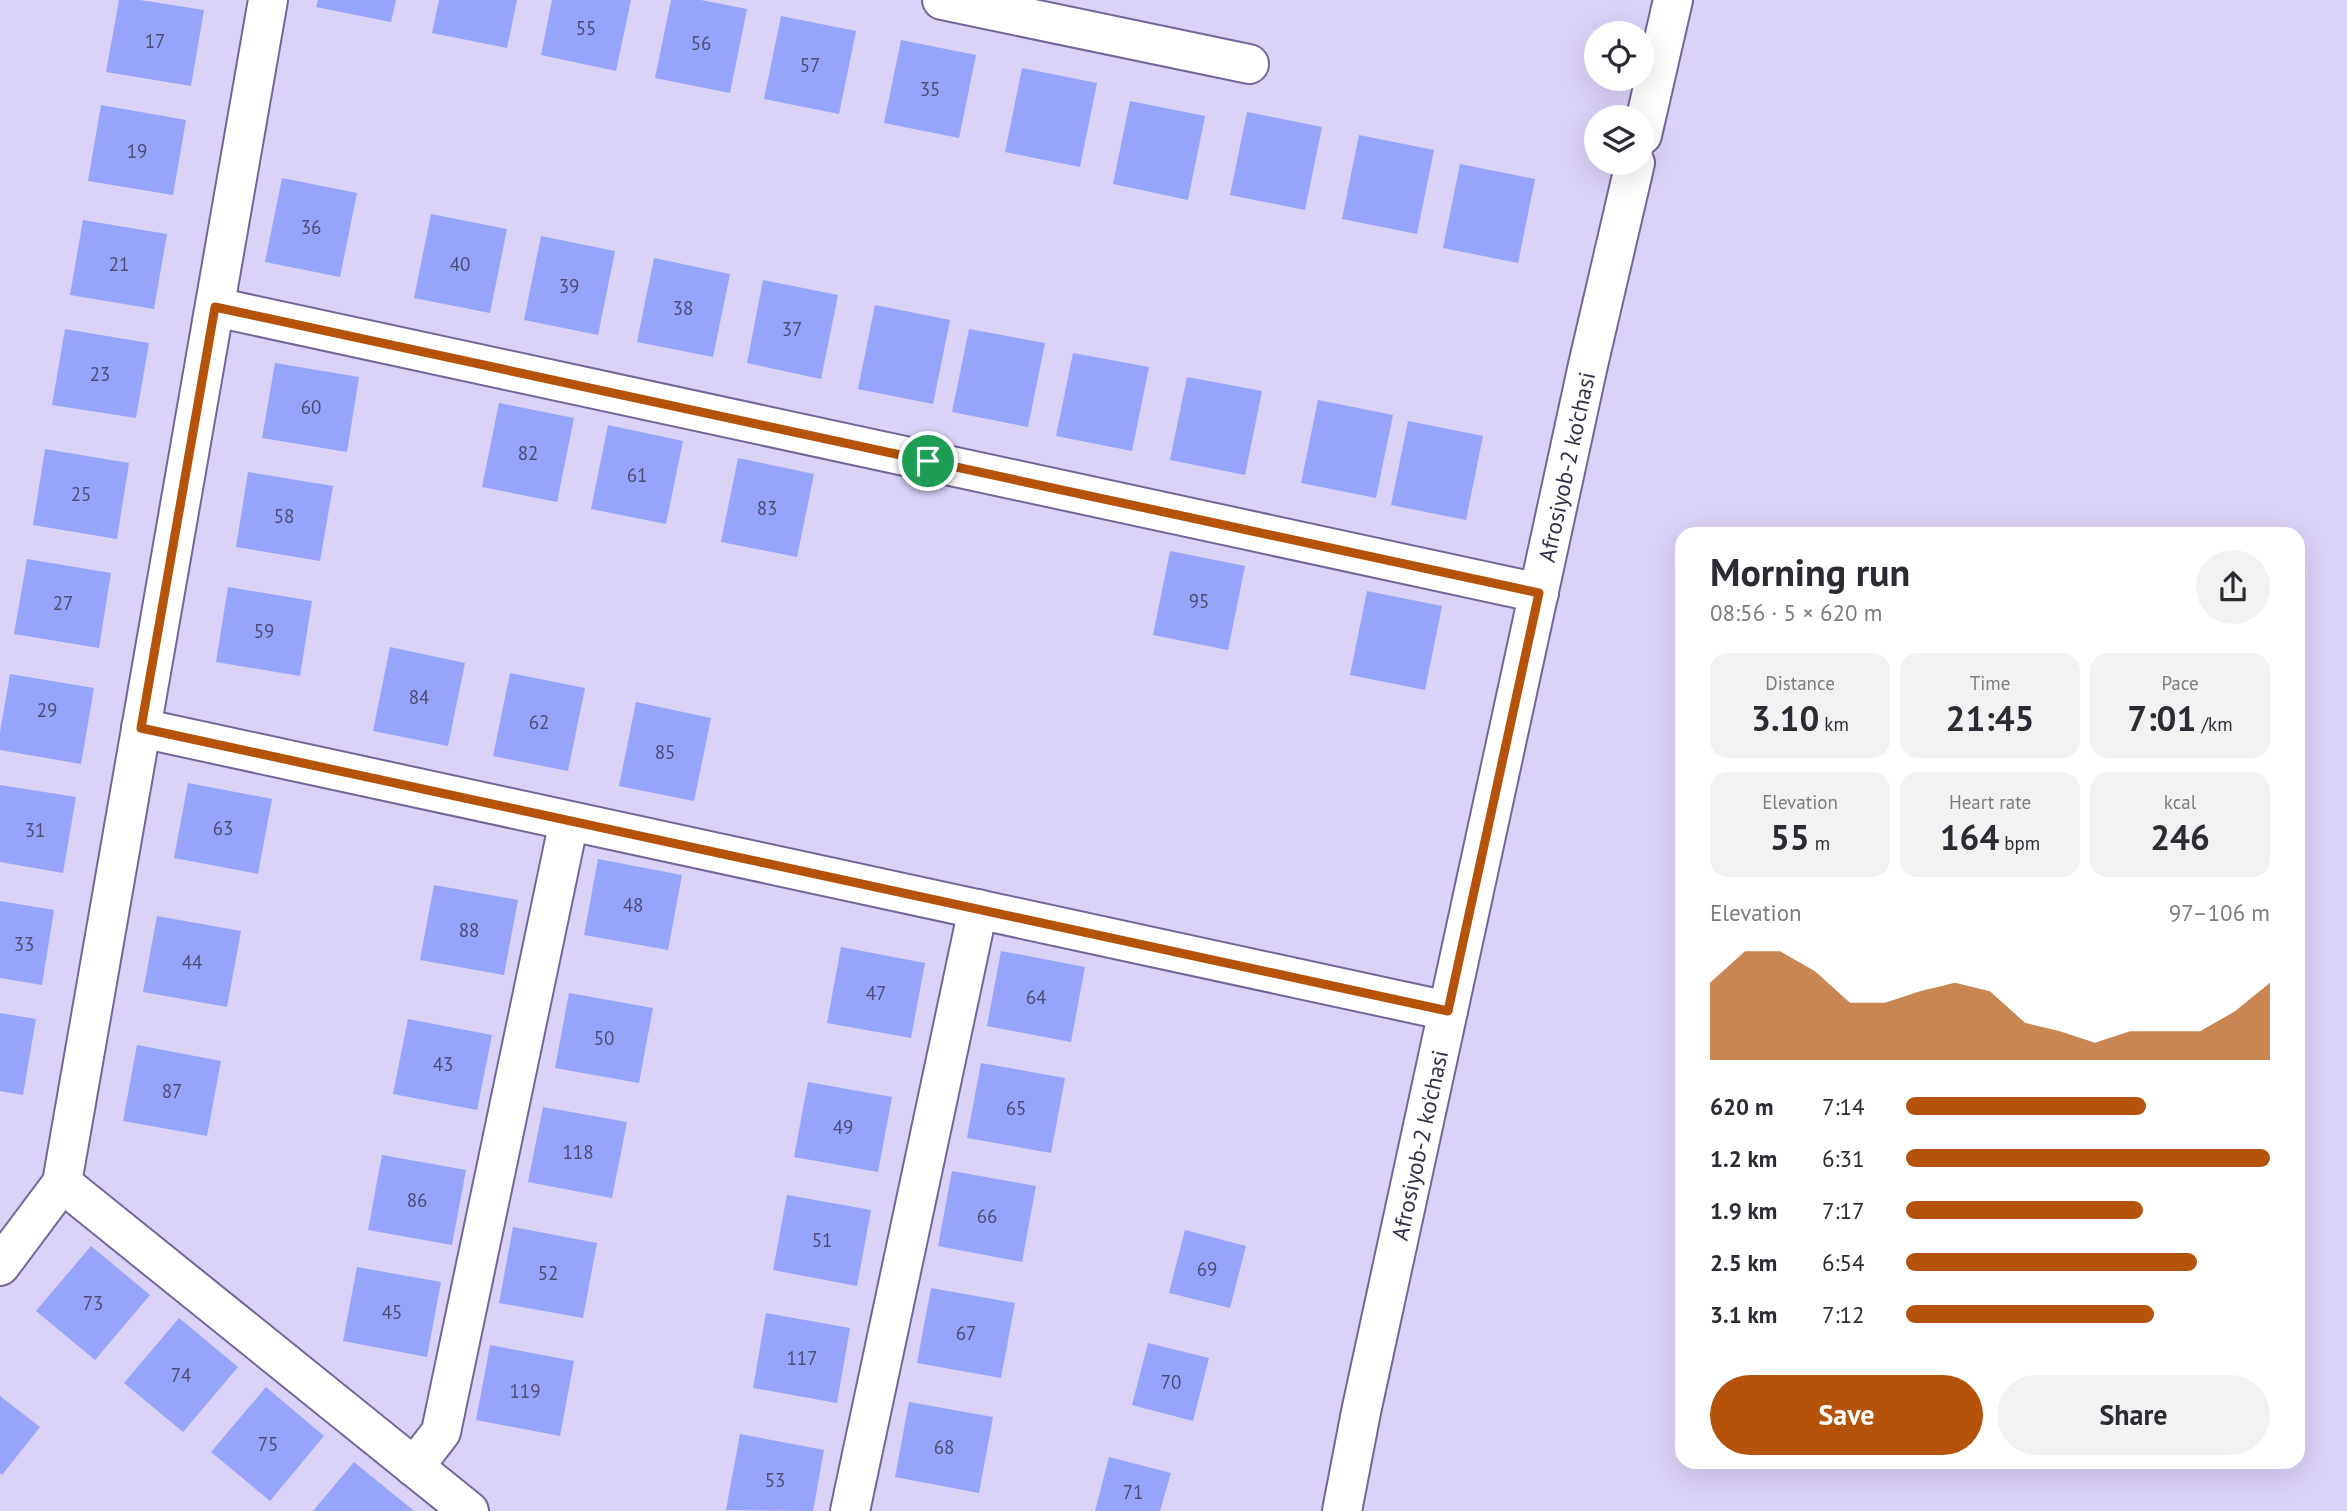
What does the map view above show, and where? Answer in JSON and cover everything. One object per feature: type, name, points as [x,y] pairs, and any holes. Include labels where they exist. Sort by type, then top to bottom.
[{"type":"street","points":[[0,1266],[62,1183],[268,0]]},
{"type":"street","points":[[942,0],[1249,64]]},
{"type":"street","points":[[1649,105],[1673,0]]},
{"type":"street","name":"Afrosiyob-2 ko'chasi","points":[[1342,1511],[1585,379],[1632,175]]},
{"type":"street","points":[[215,307],[1539,593]]},
{"type":"street","points":[[141,728],[1448,1011]]},
{"type":"street","points":[[414,1467],[440,1432],[569,821]]},
{"type":"street","points":[[850,1511],[978,909]]},
{"type":"street","points":[[62,1183],[469,1511]]},
{"type":"building","points":[[119,0],[140,0],[204,10],[191,86],[106,72]]},
{"type":"building","points":[[318,0],[396,0],[391,22],[316,7]]},
{"type":"building","points":[[439,0],[517,0],[507,48],[432,33]]},
{"type":"building","points":[[552,0],[631,0],[616,71],[541,55]]},
{"type":"building","points":[[671,0],[701,0],[747,9],[730,93],[655,78]]},
{"type":"building","points":[[781,16],[856,31],[839,114],[764,99]]},
{"type":"building","points":[[901,40],[976,55],[959,138],[884,123]]},
{"type":"building","points":[[1022,68],[1097,83],[1080,167],[1005,152]]},
{"type":"building","points":[[1130,101],[1205,116],[1188,200],[1113,184]]},
{"type":"building","points":[[101,105],[186,120],[173,195],[88,181]]},
{"type":"building","points":[[1247,112],[1322,127],[1305,210],[1230,195]]},
{"type":"building","points":[[1359,135],[1434,150],[1417,234],[1342,219]]},
{"type":"building","points":[[1460,164],[1535,179],[1518,263],[1443,248]]},
{"type":"building","points":[[282,178],[357,193],[340,277],[265,262]]},
{"type":"building","points":[[431,214],[507,229],[490,313],[414,298]]},
{"type":"building","points":[[83,220],[167,234],[154,309],[70,295]]},
{"type":"building","points":[[541,236],[615,251],[598,335],[524,320]]},
{"type":"building","points":[[654,258],[730,274],[713,357],[637,342]]},
{"type":"building","points":[[763,280],[838,295],[821,379],[747,363]]},
{"type":"building","points":[[875,305],[950,320],[933,404],[858,389]]},
{"type":"building","points":[[65,329],[149,343],[136,418],[52,405]]},
{"type":"building","points":[[969,329],[1045,343],[1028,427],[952,412]]},
{"type":"building","points":[[1073,353],[1149,367],[1132,451],[1056,436]]},
{"type":"building","points":[[275,363],[359,377],[347,452],[262,438]]},
{"type":"building","points":[[1187,377],[1262,391],[1245,475],[1170,460]]},
{"type":"building","points":[[1318,400],[1393,415],[1376,498],[1301,483]]},
{"type":"building","points":[[499,403],[574,418],[557,502],[482,487]]},
{"type":"building","points":[[1408,421],[1483,436],[1466,520],[1391,505]]},
{"type":"building","points":[[608,425],[683,441],[666,524],[591,509]]},
{"type":"building","points":[[45,449],[129,463],[117,539],[33,525]]},
{"type":"building","points":[[738,458],[814,474],[797,557],[721,542]]},
{"type":"building","points":[[248,472],[333,486],[320,561],[236,547]]},
{"type":"building","points":[[1170,551],[1245,566],[1228,650],[1153,635]]},
{"type":"building","points":[[27,559],[111,573],[99,648],[14,634]]},
{"type":"building","points":[[228,587],[312,601],[300,676],[216,662]]},
{"type":"building","points":[[1367,591],[1442,606],[1425,690],[1350,675]]},
{"type":"building","points":[[390,647],[465,663],[448,746],[373,731]]},
{"type":"building","points":[[510,673],[585,688],[568,771],[493,756]]},
{"type":"building","points":[[10,674],[94,688],[81,764],[0,750],[0,732]]},
{"type":"building","points":[[636,702],[711,718],[694,801],[619,786]]},
{"type":"building","points":[[188,783],[272,799],[258,874],[174,858]]},
{"type":"building","points":[[0,785],[76,797],[63,873],[0,862]]},
{"type":"building","points":[[598,859],[682,875],[668,950],[584,935]]},
{"type":"building","points":[[434,885],[518,900],[504,975],[420,960]]},
{"type":"building","points":[[0,901],[54,910],[42,985],[0,978]]},
{"type":"building","points":[[157,916],[241,931],[227,1007],[143,992]]},
{"type":"building","points":[[841,947],[925,963],[911,1038],[827,1023]]},
{"type":"building","points":[[1001,951],[1085,967],[1071,1042],[987,1026]]},
{"type":"building","points":[[569,993],[653,1008],[639,1083],[555,1068]]},
{"type":"building","points":[[0,1013],[36,1019],[23,1095],[0,1091]]},
{"type":"building","points":[[408,1019],[492,1035],[477,1110],[393,1094]]},
{"type":"building","points":[[137,1045],[221,1061],[207,1136],[123,1121]]},
{"type":"building","points":[[981,1063],[1065,1078],[1051,1153],[967,1138]]},
{"type":"building","points":[[808,1082],[892,1097],[878,1172],[794,1157]]},
{"type":"building","points":[[543,1107],[627,1122],[612,1198],[528,1182]]},
{"type":"building","points":[[382,1155],[466,1170],[452,1245],[368,1230]]},
{"type":"building","points":[[952,1171],[1036,1186],[1022,1262],[938,1246]]},
{"type":"building","points":[[787,1195],[871,1210],[857,1286],[773,1270]]},
{"type":"building","points":[[513,1227],[597,1243],[583,1318],[499,1303]]},
{"type":"building","points":[[1185,1230],[1246,1246],[1230,1308],[1169,1293]]},
{"type":"building","points":[[91,1246],[150,1295],[95,1360],[36,1311]]},
{"type":"building","points":[[357,1267],[441,1282],[427,1357],[343,1341]]},
{"type":"building","points":[[931,1288],[1015,1303],[1001,1378],[917,1363]]},
{"type":"building","points":[[766,1313],[850,1328],[837,1403],[753,1388]]},
{"type":"building","points":[[179,1318],[238,1367],[183,1432],[124,1383]]},
{"type":"building","points":[[1148,1343],[1209,1358],[1193,1421],[1132,1405]]},
{"type":"building","points":[[490,1345],[574,1361],[560,1436],[476,1420]]},
{"type":"building","points":[[266,1387],[324,1436],[270,1501],[211,1452]]},
{"type":"building","points":[[0,1396],[40,1427],[2,1475],[0,1473]]},
{"type":"building","points":[[909,1402],[993,1417],[979,1493],[895,1477]]},
{"type":"building","points":[[740,1434],[824,1450],[813,1511],[726,1510]]},
{"type":"building","points":[[1109,1457],[1171,1473],[1160,1511],[1095,1511]]},
{"type":"building","points":[[354,1462],[414,1511],[313,1511]]},
{"type":"route","points":[[215,307],[928,461],[1539,593],[1448,1011],[141,728],[215,307]]}]
